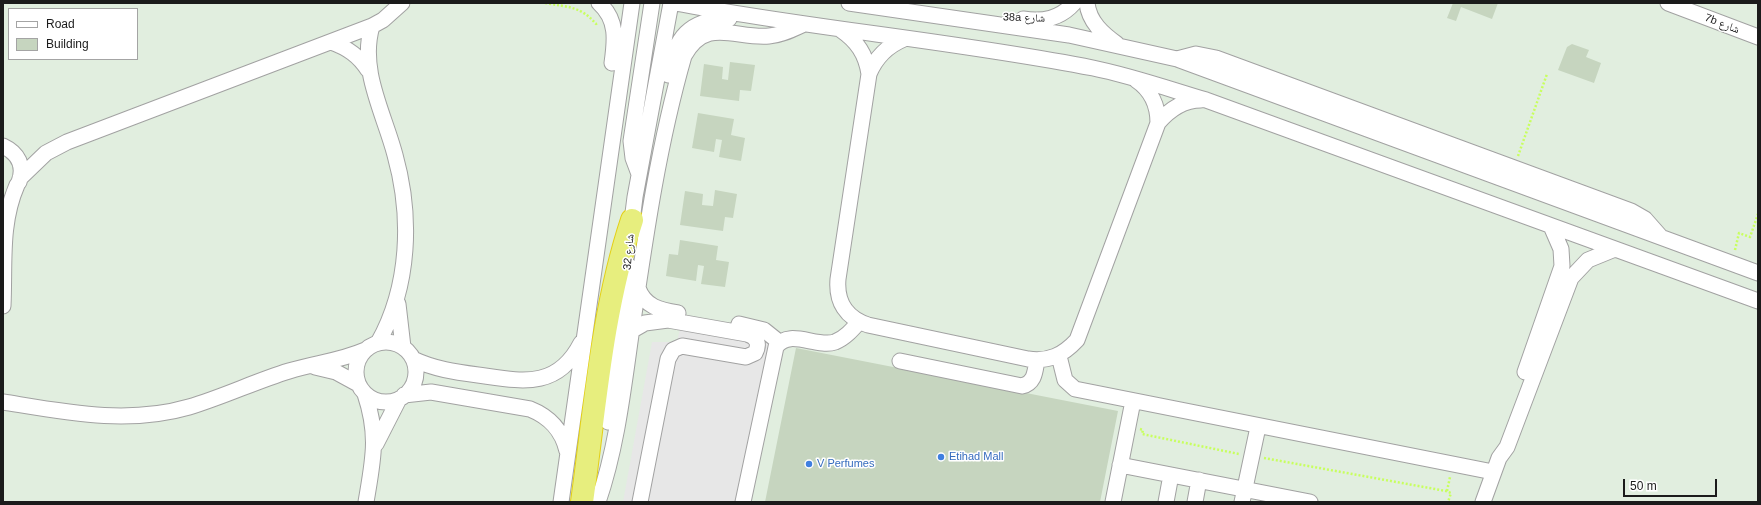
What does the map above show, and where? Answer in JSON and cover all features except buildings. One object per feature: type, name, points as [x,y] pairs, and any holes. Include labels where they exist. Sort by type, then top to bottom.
[{"type":"highway","points":[[582,502],[614,281],[632,220]]},
{"type":"street","points":[[3,195],[10,192],[46,153],[67,142],[372,26],[384,20],[402,3]]},
{"type":"street","points":[[599,3],[609,15],[615,35],[612,73],[617,96]]},
{"type":"street","points":[[561,502],[617,96],[632,3]]},
{"type":"street","points":[[639,175],[633,158],[632,141],[652,3]]},
{"type":"street","name":"شارع 32","points":[[597,502],[628,270],[632,220],[671,3]]},
{"type":"street","points":[[676,3],[764,19],[840,29],[1093,68],[1133,78],[1206,100],[1758,301]]},
{"type":"street","points":[[849,3],[1070,35],[1177,59],[1758,273]]},
{"type":"street","name":"38a شارع","points":[[968,21],[998,17],[1048,20],[1066,11],[1074,3]]},
{"type":"street","points":[[1087,3],[1090,16],[1095,24],[1120,46]]},
{"type":"street","name":"7b شارع","points":[[1669,3],[1694,7],[1757,37]]},
{"type":"street","points":[[651,116],[661,103],[674,50],[686,32],[695,26],[715,19],[764,19]]},
{"type":"street","points":[[597,502],[612,455],[622,401],[631,331],[655,179],[682,64],[689,48],[694,42],[709,33],[726,32],[769,36],[783,33],[804,24]]},
{"type":"street","points":[[366,502],[375,447],[372,420],[356,370],[357,362],[372,346],[392,315],[398,295],[405,248],[404,201],[395,155],[368,70],[367,52],[372,26]]},
{"type":"street","points":[[840,29],[860,48],[865,56],[869,74],[837,288],[841,304],[851,318],[859,322],[1037,360],[1048,360],[1059,356],[1069,349],[1077,340],[1158,123],[1164,116],[1179,105],[1197,100],[1206,100]]},
{"type":"street","points":[[869,74],[882,52],[896,42],[904,39]]},
{"type":"street","points":[[331,42],[349,50],[360,59],[368,70]]},
{"type":"street","points":[[1177,59],[1196,54],[1216,58],[1638,214],[1651,224],[1661,237]]},
{"type":"street","points":[[1133,78],[1141,83],[1152,97],[1157,110],[1158,123]]},
{"type":"street","points":[[3,306],[3,235],[7,212],[18,182],[20,162],[6,146]]},
{"type":"street","points":[[1499,458],[1498,444],[1560,274],[1561,249],[1551,226]]},
{"type":"street","points":[[1483,502],[1499,458],[1507,447],[1571,278],[1588,260],[1615,249]]},
{"type":"street","points":[[638,288],[644,300],[655,308],[759,328],[770,333],[779,342]]},
{"type":"street","points":[[398,295],[403,347],[413,359],[428,366],[444,370],[520,381],[534,380],[559,370],[569,361],[584,339]]},
{"type":"street","points":[[631,331],[645,323],[668,320],[747,334],[756,339],[758,344],[755,353],[751,357],[688,347],[677,347],[670,354],[640,502]]},
{"type":"street","points":[[743,502],[776,347],[779,342],[788,338],[829,343],[842,338],[859,322]]},
{"type":"street","points":[[3,402],[94,416],[142,416],[189,407],[290,370],[338,360],[372,346],[387,342],[403,347]]},
{"type":"street","points":[[1059,356],[1065,380],[1075,389],[1258,427],[1493,472]]},
{"type":"street","points":[[375,447],[402,397],[414,383],[415,367],[413,359]]},
{"type":"street","points":[[900,361],[1022,386],[1030,383],[1033,379],[1037,360]]},
{"type":"street","points":[[310,366],[336,372],[381,402],[431,392],[530,409],[541,413],[556,426],[565,442],[568,453]]},
{"type":"street","points":[[1113,502],[1133,401]]},
{"type":"street","points":[[1243,496],[1258,427]]},
{"type":"street","points":[[1120,465],[1199,480],[1243,496],[1309,502]]},
{"type":"street","points":[[1166,502],[1171,475]]},
{"type":"street","points":[[1195,502],[1199,480]]},
{"type":"path","points":[[545,3],[576,8],[587,13],[596,24],[609,15]]},
{"type":"path","points":[[1514,168],[1548,74]]},
{"type":"path","points":[[1128,427],[1143,430],[1142,434],[1252,456],[1446,491],[1451,493],[1448,502]]},
{"type":"shaded area","points":[[682,320],[772,337],[742,502],[623,502],[652,342],[677,342]]},
{"type":"place","name":"Etihad Mall","points":[[941,457]]},
{"type":"place","name":"V Perfumes","points":[[809,464]]}]
